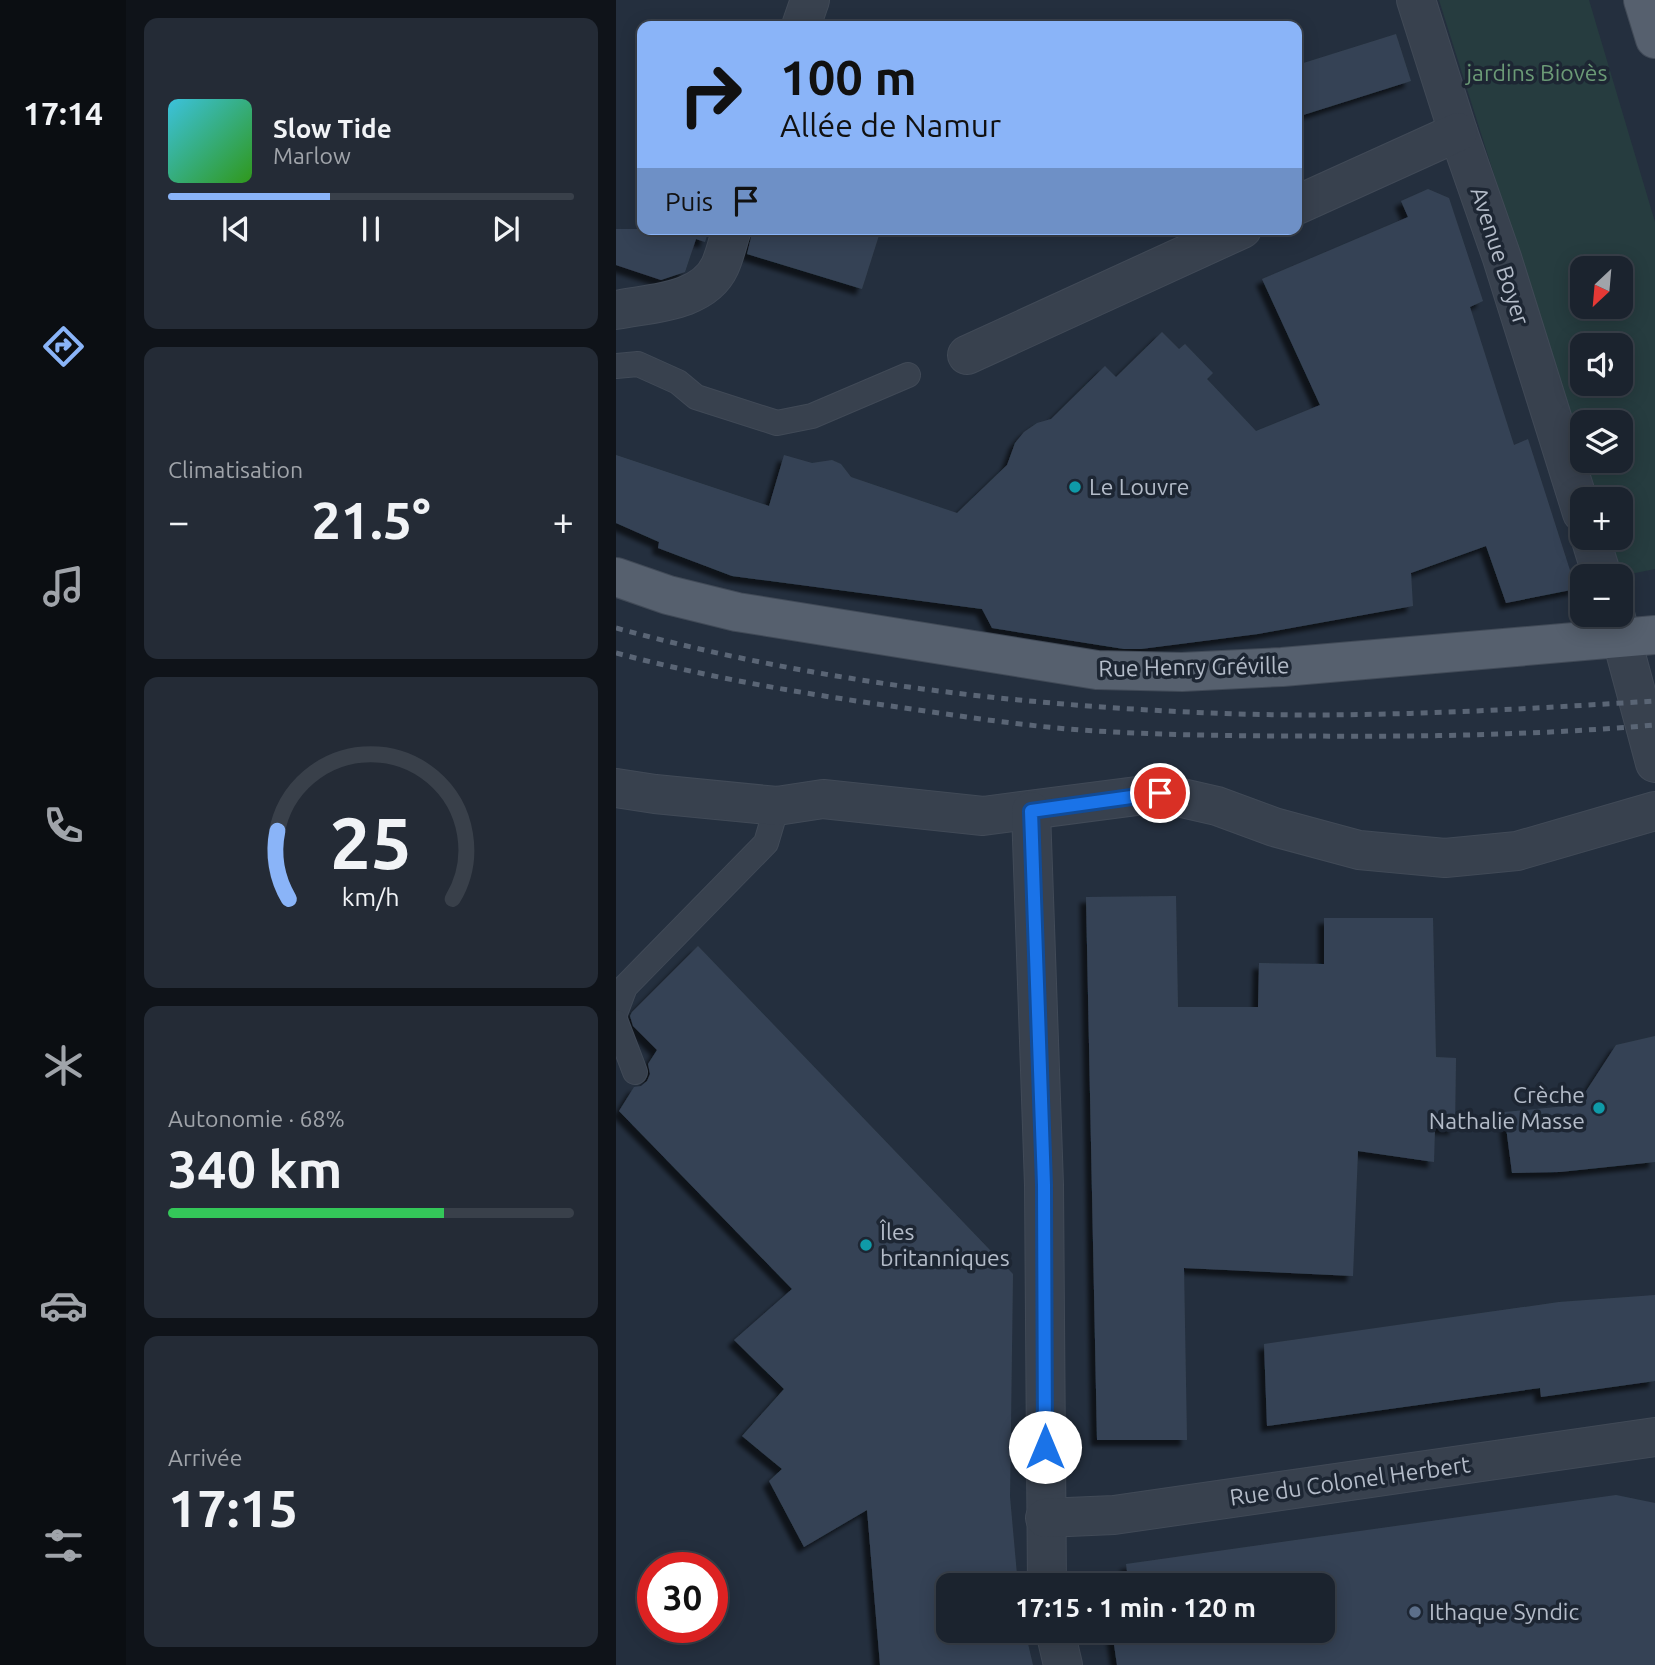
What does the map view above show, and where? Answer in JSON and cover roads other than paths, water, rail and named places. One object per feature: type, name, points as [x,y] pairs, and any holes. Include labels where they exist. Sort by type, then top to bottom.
[{"type":"main road","points":[[1643,0],[1655,39]]},
{"type":"main road","name":"Rue Henry Gréville","points":[[616,577],[668,595],[737,612],[1097,670],[1182,672],[1282,667],[1594,639],[1631,629]]},
{"type":"street","points":[[803,21],[810,0]]},
{"type":"street","name":"Avenue Boyer","points":[[1416,0],[1502,258],[1574,487]]},
{"type":"street","points":[[1302,203],[1458,132]]},
{"type":"street","points":[[616,310],[675,299],[699,291],[719,269],[731,235]]},
{"type":"street","points":[[967,355],[1229,235]]},
{"type":"street","points":[[1631,629],[1655,763]]},
{"type":"street","points":[[616,788],[777,806],[823,799],[983,816],[1160,793],[1217,806],[1274,827],[1359,850],[1446,858],[1517,851],[1655,810]]},
{"type":"street","points":[[1031,811],[1044,1185],[1046,1573]]},
{"type":"street","name":"Rue du Colonel Herbert","points":[[1045,1518],[1114,1515],[1655,1437]]},
{"type":"street","points":[[1058,1643],[1063,1665]]},
{"type":"lane","points":[[616,366],[638,364],[678,382],[696,397],[777,423],[812,416],[908,375]]},
{"type":"lane","points":[[616,1011],[625,987],[766,843],[777,806]]},
{"type":"lane","points":[[616,1022],[635,1072]]},
{"type":"railway","points":[[616,628],[689,647],[837,676],[986,697],[1061,704],[1211,713],[1322,715],[1655,701]]},
{"type":"railway","points":[[616,653],[718,677],[822,696],[985,720],[1080,730],[1193,735],[1394,736],[1524,733],[1655,725]]},
{"type":"place","name":"Le Louvre","points":[[1075,487]]},
{"type":"place","name":"Crèche Nathalie Masse","points":[[1599,1108]]},
{"type":"place","name":"Îles britanniques","points":[[866,1245]]},
{"type":"place","name":"Ithaque Syndic","points":[[1415,1612]]},
{"type":"park label","name":"jardins Biovès","points":[[1537,73]]}]
